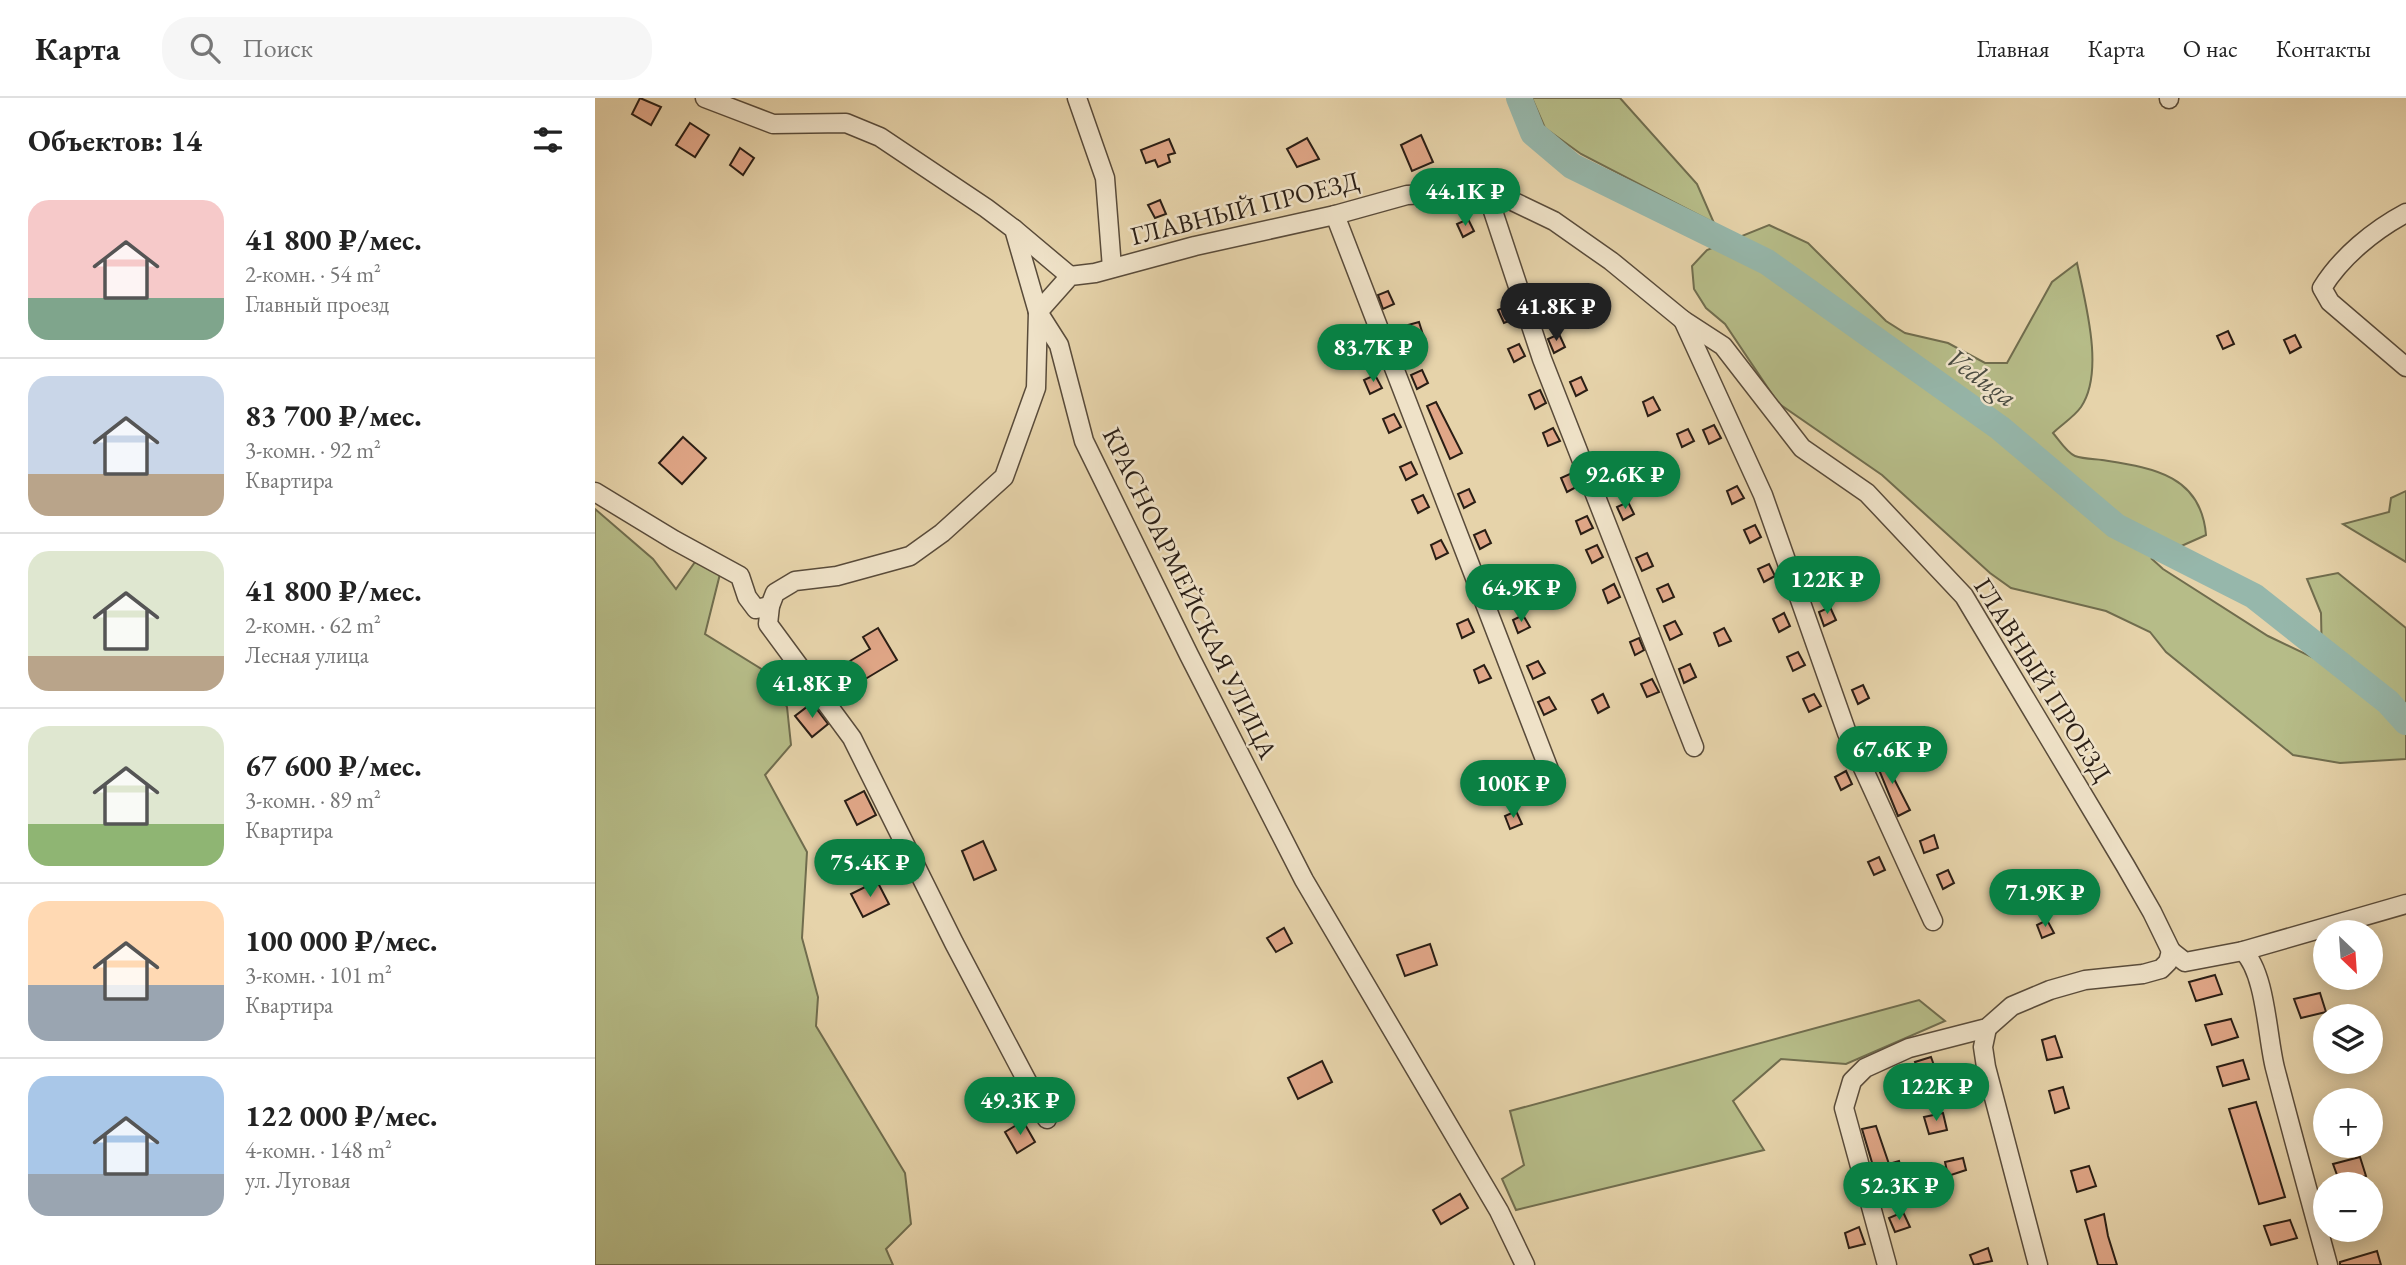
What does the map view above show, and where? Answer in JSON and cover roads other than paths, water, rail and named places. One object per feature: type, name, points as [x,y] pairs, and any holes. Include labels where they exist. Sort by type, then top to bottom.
[{"type":"street","points":[[705,98],[773,124],[846,124],[880,137],[986,208],[1070,275],[1038,312],[1035,388],[1004,477],[942,533],[910,556],[837,576],[795,581],[775,593],[768,624],[852,738],[954,943],[1047,1119]]},
{"type":"street","points":[[1077,98],[1104,178],[1112,268]]},
{"type":"street","name":"ГЛАВНЫЙ ПРОЕЗД","points":[[1070,275],[1095,273],[1407,195],[1450,193],[1472,197],[1487,193],[1506,198],[1555,221],[1611,261],[1683,320],[1723,346],[1802,448],[1867,493],[1964,596],[2119,853],[2171,951]]},
{"type":"street","points":[[1487,193],[1542,359],[1694,747]]},
{"type":"street","points":[[2406,213],[2382,225],[2331,274],[2322,288],[2330,303],[2406,368]]},
{"type":"street","points":[[1335,215],[1553,780]]},
{"type":"street","name":"КРАСНОАРМЕЙСКАЯ УЛИЦА","points":[[1014,229],[1038,312],[1059,345],[1084,442],[1304,880],[1499,1211],[1525,1265]]},
{"type":"street","points":[[1683,320],[1763,495],[1847,733],[1933,921]]},
{"type":"street","points":[[595,492],[740,576],[747,597],[756,609],[770,606]]},
{"type":"street","points":[[1887,1265],[1844,1108],[1847,1091],[1865,1068],[1886,1057],[1936,1040],[1987,1028],[2012,1006],[2050,990],[2085,980],[2143,974],[2161,969],[2168,962],[2171,951],[2185,962],[2243,951],[2406,904]]},
{"type":"street","points":[[2243,951],[2250,958],[2258,977],[2274,1065],[2328,1265]]},
{"type":"street","points":[[1987,1028],[1983,1047],[1986,1067],[2038,1265]]},
{"type":"waterway","name":"Veduga","points":[[1519,98],[1533,133],[1572,166],[1767,262],[2000,428],[2116,526],[2254,596],[2388,702],[2406,722]]}]
